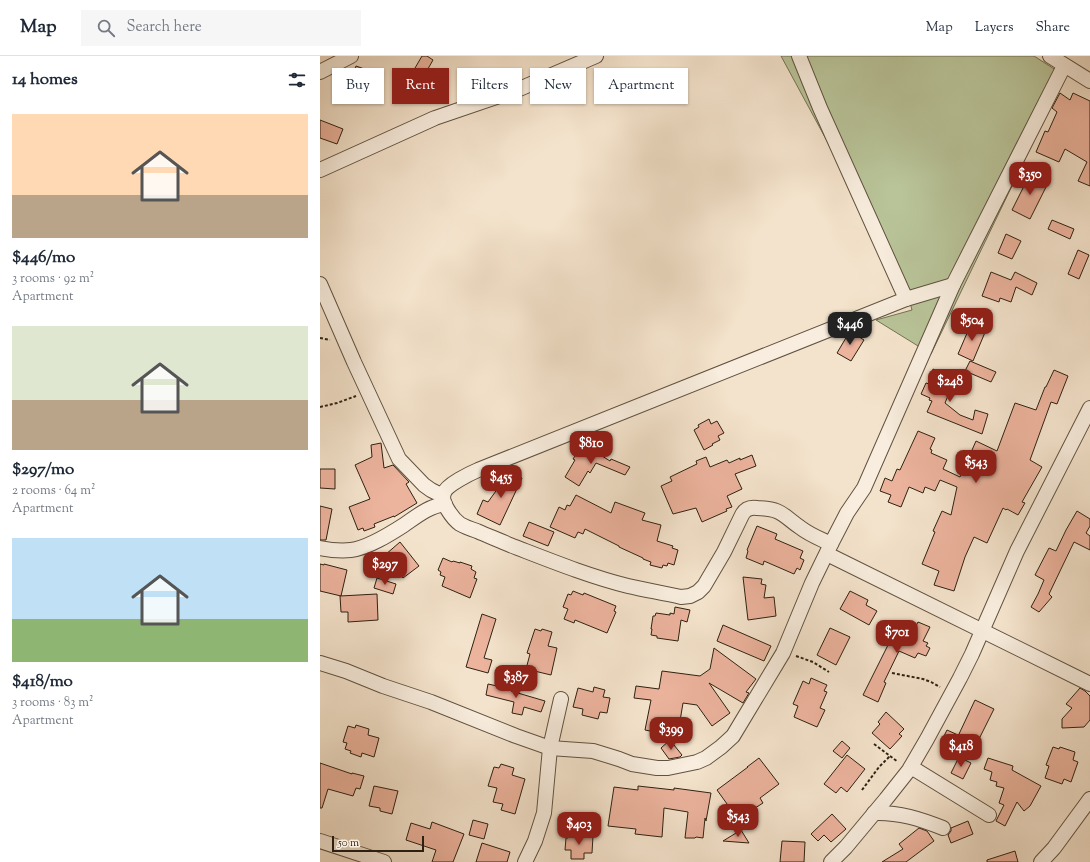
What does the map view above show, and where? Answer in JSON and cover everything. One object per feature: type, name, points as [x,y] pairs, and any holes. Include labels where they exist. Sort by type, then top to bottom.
[{"type":"street","points":[[320,72],[351,56]]},
{"type":"street","points":[[320,170],[435,118],[516,90],[596,56]]},
{"type":"street","points":[[799,56],[823,115],[906,299]]},
{"type":"street","points":[[1050,56],[1090,81]]},
{"type":"street","points":[[320,663],[431,702],[550,748],[593,751],[632,764],[657,768],[676,767],[697,762],[706,758],[721,747],[733,736],[783,653],[812,583],[847,513],[864,488],[953,285],[1064,66]]},
{"type":"street","points":[[320,284],[401,463],[444,500]]},
{"type":"street","points":[[953,285],[906,299],[478,470],[465,476],[445,490],[444,500],[450,514],[461,524],[562,566],[628,586],[681,597],[690,596],[698,592],[704,586],[747,508],[753,507],[771,509],[779,512],[829,549],[982,630],[1090,684]]},
{"type":"street","points":[[831,862],[846,847],[910,768],[952,694],[972,654],[1020,545],[1090,408]]},
{"type":"street","points":[[320,548],[344,551],[361,548],[400,528],[426,510],[444,500]]},
{"type":"street","points":[[525,862],[535,841],[544,813],[550,748],[561,699]]},
{"type":"street","points":[[910,768],[989,815]]},
{"type":"street","points":[[1041,862],[1054,848],[1090,799]]},
{"type":"street","points":[[874,813],[901,814],[943,828]]},
{"type":"street","points":[[320,841],[384,862]]},
{"type":"path","points":[[320,407],[369,392]]},
{"type":"path","points":[[783,653],[802,657],[829,672]]},
{"type":"path","points":[[892,673],[931,682],[952,694]]},
{"type":"path","points":[[874,744],[910,768]]},
{"type":"path","points":[[862,790],[879,767],[890,756]]},
{"type":"green space","points":[[781,56],[1034,56],[1065,76],[931,354],[876,320],[912,310],[909,299],[847,178]]},
{"type":"building","points":[[422,56],[427,56],[433,60],[428,68],[415,68]]},
{"type":"building","points":[[1060,93],[1070,100],[1073,93],[1090,101],[1090,186],[1078,181],[1087,162],[1065,149],[1059,162],[1036,152],[1045,131],[1048,132],[1057,112],[1052,108]]},
{"type":"building","points":[[320,120],[343,129],[337,144],[320,138]]},
{"type":"building","points":[[1031,172],[1049,181],[1030,219],[1012,210]]},
{"type":"building","points":[[1052,220],[1074,229],[1070,239],[1048,229]]},
{"type":"building","points":[[1006,234],[1021,241],[1012,259],[998,253]]},
{"type":"building","points":[[1078,250],[1089,255],[1079,279],[1068,274]]},
{"type":"building","points":[[991,272],[1011,280],[1015,272],[1037,283],[1032,295],[1016,287],[1011,302],[1000,298],[999,302],[982,296]]},
{"type":"building","points":[[971,324],[986,330],[973,361],[958,354]]},
{"type":"building","points":[[850,331],[864,340],[851,361],[837,353]]},
{"type":"building","points":[[970,361],[996,372],[991,382],[965,371]]},
{"type":"building","points":[[933,369],[955,379],[945,403],[960,415],[973,420],[975,410],[988,414],[982,434],[927,412],[932,401],[929,400],[930,398],[921,394],[926,383],[929,384]]},
{"type":"building","points":[[1054,370],[1068,376],[1057,404],[1051,402],[1030,460],[1042,467],[1022,502],[1025,503],[1018,515],[1003,508],[987,543],[974,537],[965,557],[954,591],[934,585],[939,571],[922,564],[935,532],[933,531],[942,511],[951,515],[957,487],[940,480],[935,491],[925,487],[923,493],[909,487],[901,507],[888,502],[891,495],[880,491],[885,478],[892,481],[897,469],[900,470],[918,431],[935,438],[930,449],[932,450],[931,453],[947,460],[943,469],[960,477],[976,441],[997,451],[1015,403],[1036,410],[1045,387]]},
{"type":"building","points":[[709,419],[711,424],[717,421],[724,433],[718,436],[720,440],[704,450],[694,430],[699,427],[698,425]]},
{"type":"building","points":[[381,443],[384,468],[393,465],[409,482],[406,484],[417,503],[394,517],[374,524],[375,527],[364,531],[363,528],[358,530],[349,507],[370,499],[355,465],[372,457],[371,445]]},
{"type":"building","points":[[583,444],[610,461],[611,459],[630,467],[625,475],[596,463],[590,473],[588,471],[579,486],[565,477],[575,460],[573,459]]},
{"type":"building","points":[[752,455],[756,466],[735,474],[742,489],[727,496],[732,507],[726,509],[727,511],[702,522],[696,508],[673,514],[661,486],[672,481],[670,477],[697,464],[696,461],[706,457],[710,467],[727,460],[729,463]]},
{"type":"building","points":[[320,469],[335,469],[335,489],[320,488]]},
{"type":"building","points":[[511,470],[522,478],[500,525],[477,514],[483,500],[488,502]]},
{"type":"building","points":[[576,495],[611,513],[615,502],[645,513],[642,520],[661,525],[657,541],[673,546],[672,548],[678,550],[674,565],[668,563],[667,566],[663,565],[662,568],[650,565],[651,562],[585,529],[583,534],[578,532],[575,538],[550,527],[559,507],[565,510],[567,505],[570,506]]},
{"type":"building","points":[[320,506],[332,509],[326,540],[320,540]]},
{"type":"building","points":[[1077,511],[1090,519],[1090,526],[1086,533],[1090,536],[1090,550],[1074,542],[1049,594],[1052,597],[1039,612],[1031,607],[1044,580],[1035,575],[1049,548],[1056,551]]},
{"type":"building","points":[[529,522],[554,532],[548,546],[523,536]]},
{"type":"building","points":[[757,526],[777,534],[775,539],[803,551],[800,558],[804,560],[800,570],[797,568],[794,574],[764,561],[763,565],[746,558],[747,550]]},
{"type":"building","points":[[400,542],[419,566],[403,578],[385,555]]},
{"type":"building","points":[[443,558],[452,562],[460,562],[472,566],[471,569],[476,572],[474,578],[477,579],[470,598],[442,586],[445,577],[440,575],[441,572],[438,570]]},
{"type":"building","points":[[320,564],[347,570],[341,596],[320,591]]},
{"type":"building","points":[[743,577],[762,579],[761,584],[766,585],[764,598],[774,597],[776,616],[748,620]]},
{"type":"building","points":[[377,578],[396,584],[393,594],[374,588]]},
{"type":"building","points":[[573,591],[583,595],[584,593],[616,606],[614,611],[616,612],[607,633],[575,620],[574,623],[564,619],[568,609],[563,607],[568,594],[571,595]]},
{"type":"building","points":[[850,591],[868,600],[866,605],[877,611],[869,625],[840,609]]},
{"type":"building","points":[[377,594],[378,620],[348,622],[348,612],[341,612],[340,596]]},
{"type":"building","points":[[675,607],[690,610],[687,622],[681,620],[678,641],[657,638],[657,636],[651,635],[653,616],[655,616],[656,613],[670,615],[670,613],[674,614]]},
{"type":"building","points":[[482,614],[496,619],[484,658],[492,660],[488,673],[466,667]]},
{"type":"building","points":[[893,621],[914,630],[918,622],[930,627],[923,641],[928,643],[926,646],[930,648],[926,656],[918,653],[915,658],[899,651],[884,682],[886,683],[878,702],[863,695],[888,645],[883,643]]},
{"type":"building","points":[[723,625],[771,646],[764,661],[717,641]]},
{"type":"building","points":[[830,628],[850,637],[836,665],[817,655]]},
{"type":"building","points":[[535,629],[541,631],[542,629],[552,632],[548,646],[557,648],[551,675],[526,669],[530,654],[527,653]]},
{"type":"building","points":[[714,648],[756,679],[746,692],[749,693],[743,703],[709,683],[730,713],[712,726],[697,705],[683,703],[678,733],[662,730],[665,734],[645,730],[651,700],[634,698],[636,686],[659,689],[662,671],[700,676],[710,669]]},
{"type":"building","points":[[811,678],[827,685],[824,691],[827,692],[820,708],[825,710],[817,727],[794,717],[798,706],[793,704],[803,681],[809,684]]},
{"type":"building","points":[[488,684],[511,689],[511,691],[545,701],[541,712],[524,707],[522,715],[512,713],[514,702],[486,695]]},
{"type":"building","points":[[594,687],[605,690],[603,697],[610,698],[607,713],[600,712],[598,719],[582,715],[583,709],[573,707],[578,688],[593,692]]},
{"type":"building","points":[[1080,688],[1090,696],[1090,720],[1084,727],[1062,728],[1062,719],[1072,708],[1066,704]]},
{"type":"building","points":[[975,700],[994,709],[977,743],[959,734]]},
{"type":"building","points":[[886,712],[904,729],[899,734],[902,736],[890,749],[872,733],[880,724],[878,722]]},
{"type":"building","points":[[356,725],[369,729],[368,735],[379,738],[374,757],[362,753],[361,757],[350,753],[351,751],[345,749],[347,743],[343,742],[348,726],[355,728]]},
{"type":"building","points":[[947,730],[958,735],[952,747],[941,742]]},
{"type":"building","points":[[670,740],[682,755],[680,757],[669,759],[661,748]]},
{"type":"building","points":[[842,741],[850,748],[842,758],[833,751]]},
{"type":"building","points":[[1053,747],[1059,749],[1060,747],[1075,752],[1073,760],[1078,762],[1071,782],[1064,779],[1062,784],[1045,778],[1049,766],[1046,765]]},
{"type":"building","points":[[847,755],[865,769],[847,792],[841,787],[836,793],[824,784]]},
{"type":"building","points":[[959,757],[971,763],[963,779],[951,773]]},
{"type":"building","points":[[759,758],[779,784],[760,798],[763,803],[752,810],[755,815],[740,822],[717,790]]},
{"type":"building","points":[[988,758],[1013,766],[1012,770],[1041,786],[1030,806],[1024,811],[1017,802],[1005,826],[996,821],[1004,805],[999,803],[1004,788],[996,786],[997,782],[990,780],[992,772],[984,769]]},
{"type":"building","points":[[320,763],[352,774],[364,776],[360,789],[356,788],[353,796],[328,789],[322,808],[320,808]]},
{"type":"building","points":[[501,764],[514,768],[512,775],[525,779],[515,814],[501,810],[503,804],[493,802],[497,788],[488,786],[494,767],[499,768]]},
{"type":"building","points":[[374,786],[398,791],[392,814],[380,811],[380,808],[369,806]]},
{"type":"building","points":[[638,786],[674,790],[674,788],[711,793],[706,821],[705,818],[703,838],[685,838],[688,812],[664,808],[662,837],[635,834],[636,829],[608,826],[614,787],[638,790]]},
{"type":"building","points":[[832,814],[846,829],[831,842],[824,835],[818,841],[811,834]]},
{"type":"building","points":[[473,820],[488,824],[484,839],[469,835]]},
{"type":"building","points":[[968,821],[973,834],[951,843],[948,835],[951,828]]},
{"type":"building","points":[[432,822],[464,834],[453,862],[432,862],[436,850],[406,840],[411,823],[430,829]]},
{"type":"building","points":[[919,828],[927,831],[934,841],[906,862],[882,862],[903,849],[899,844]]},
{"type":"building","points":[[741,830],[749,843],[723,841]]},
{"type":"building","points":[[568,836],[593,836],[592,853],[584,853],[584,859],[571,859],[571,850],[565,850],[566,838],[568,838]]},
{"type":"building","points":[[782,841],[805,842],[804,862],[780,862]]},
{"type":"building","points":[[482,843],[510,852],[507,862],[476,862]]},
{"type":"building","points":[[1015,851],[1018,862],[987,862],[987,860]]}]
